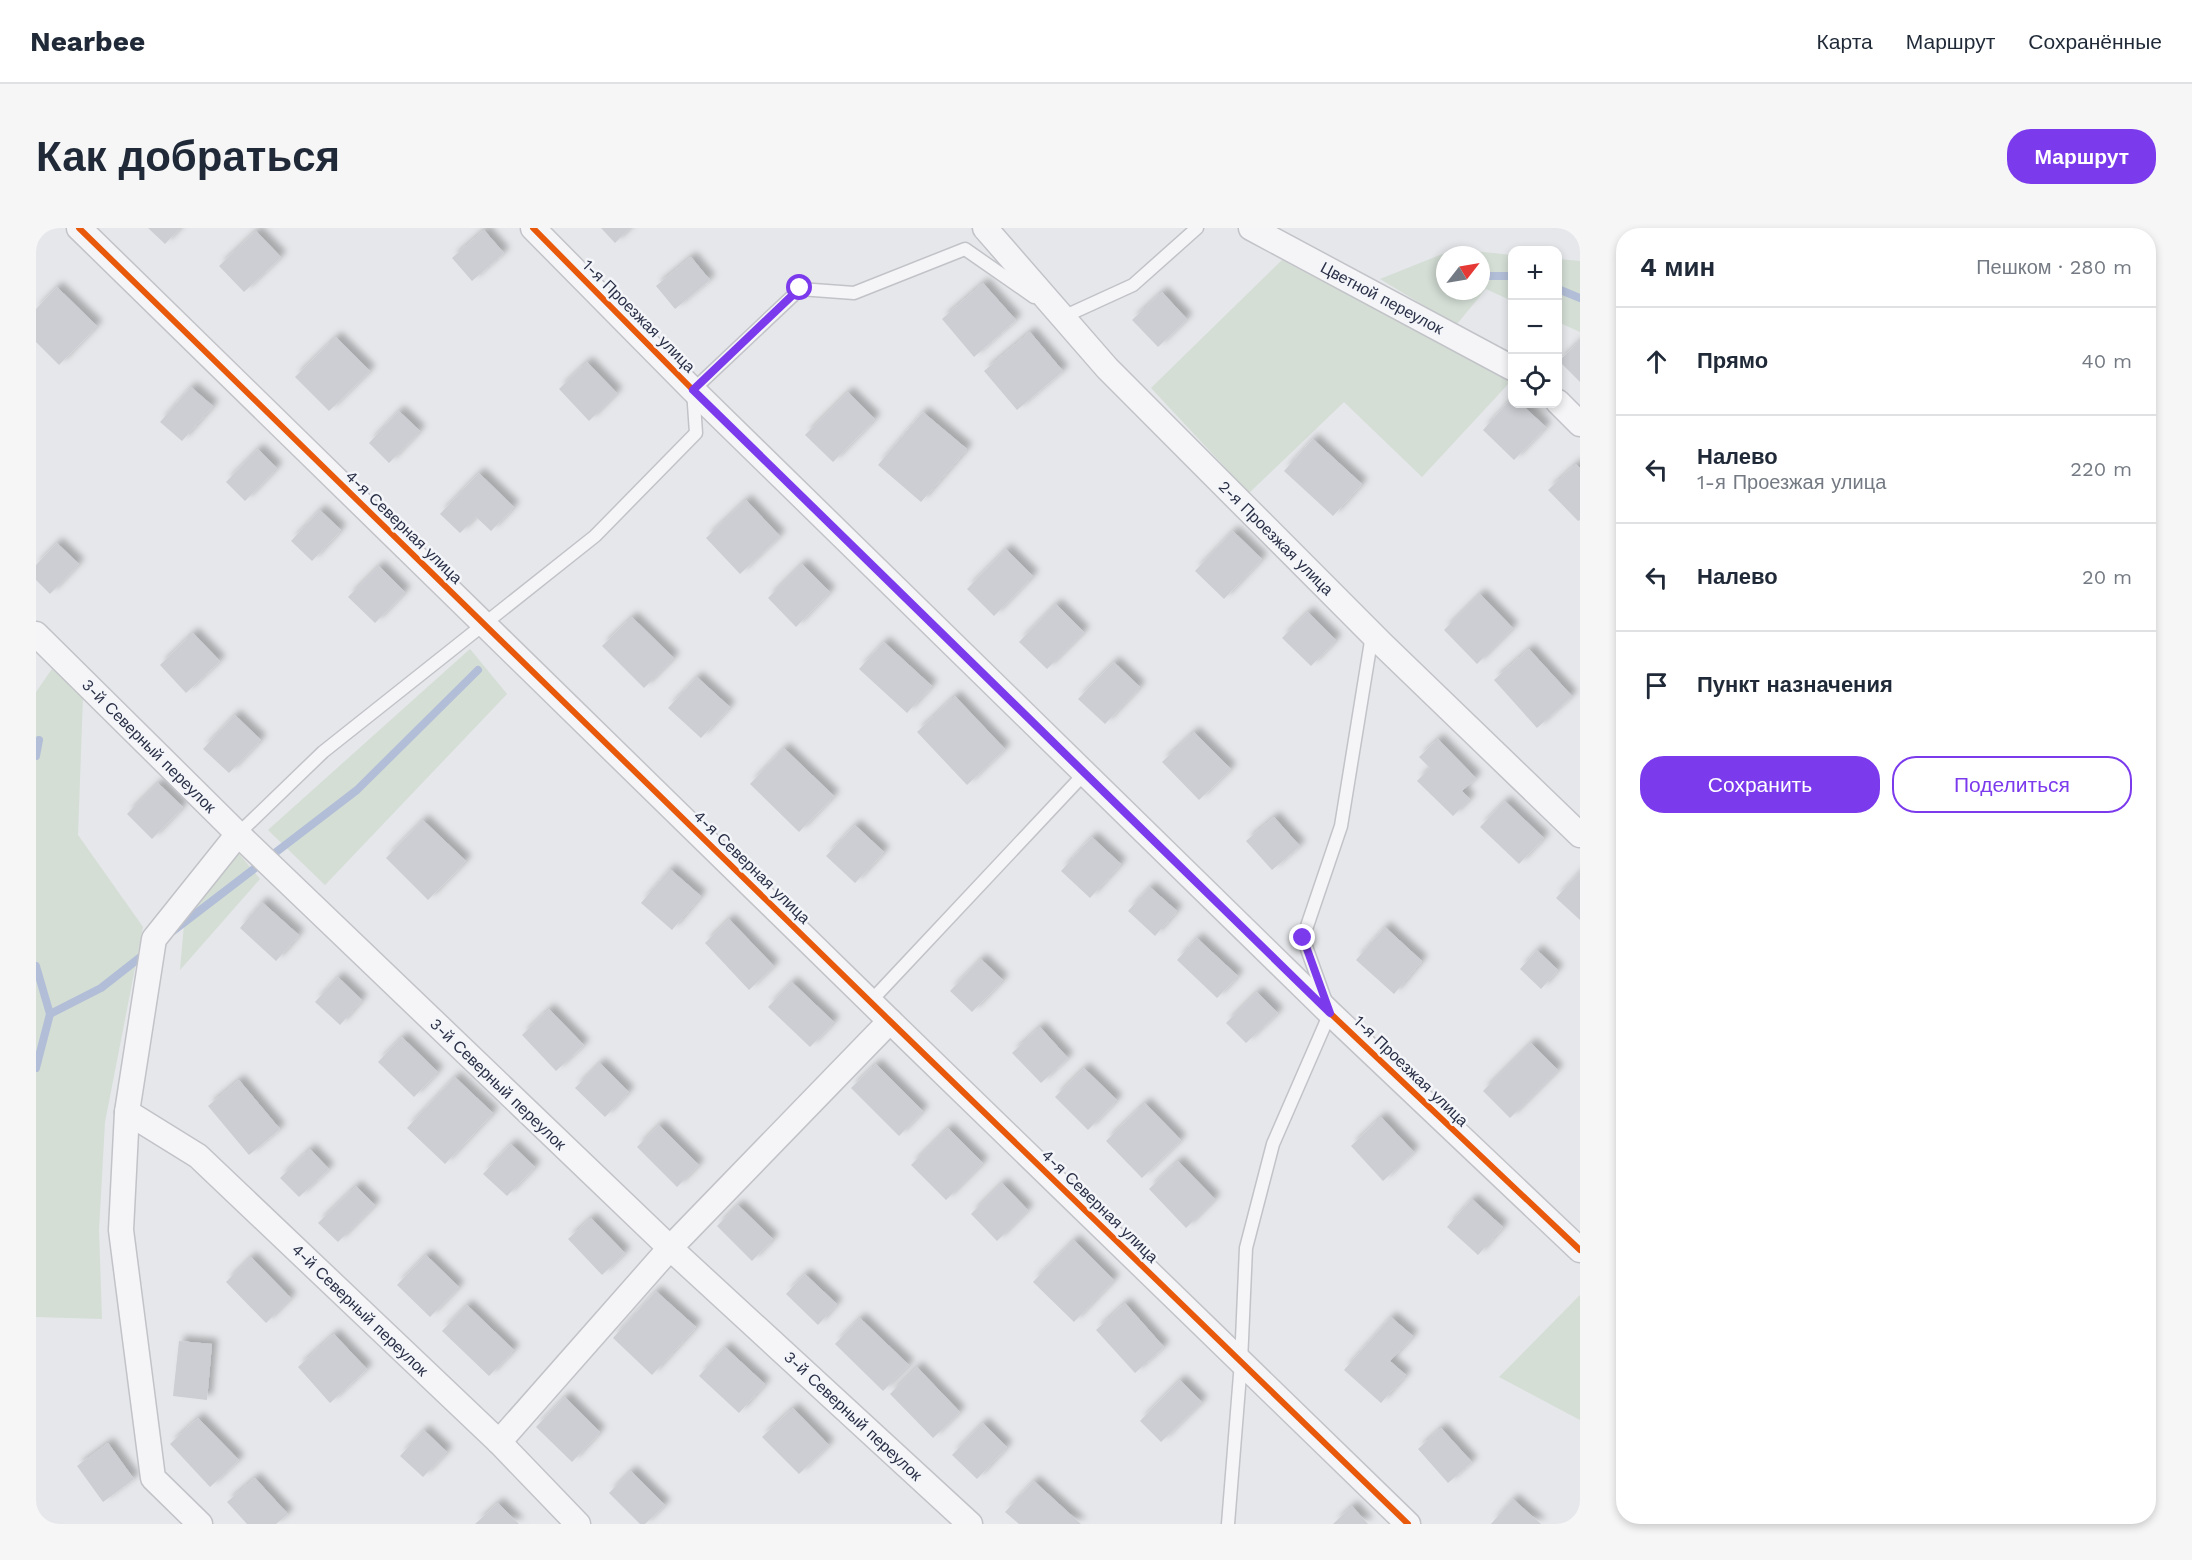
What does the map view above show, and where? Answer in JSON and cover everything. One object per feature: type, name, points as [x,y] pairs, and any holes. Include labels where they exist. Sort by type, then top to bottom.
[{"type":"street","name":"4-я Северная улица","points":[[79,228],[870,1002],[1408,1524]]},
{"type":"street","name":"1-я Проезжая улица","points":[[533,228],[693,390],[1330,1013],[1580,1250]]},
{"type":"street","name":"2-я Проезжая улица","points":[[986,228],[1107,368],[1372,634],[1580,835]]},
{"type":"street","name":"Цветной переулок","points":[[1251,228],[1508,366]]},
{"type":"street","points":[[1562,407],[1580,424]]},
{"type":"street","name":"3-й Северный переулок","points":[[36,634],[238,834],[670,1248],[970,1524]]},
{"type":"street","points":[[200,1524],[153,1478],[121,1230],[127,1112],[154,939],[238,834]]},
{"type":"street","points":[[499,1442],[670,1248],[890,1021]]},
{"type":"street","name":"4-й Северный переулок","points":[[127,1112],[198,1156],[499,1442],[578,1524]]},
{"type":"lane","points":[[238,834],[323,752],[595,536],[696,433],[693,390],[800,288],[854,293],[965,249],[1063,317],[1133,285],[1197,228]]},
{"type":"lane","points":[[1228,1524],[1241,1362],[1246,1248],[1273,1144],[1330,1013],[1303,938],[1341,826],[1372,634]]},
{"type":"lane","points":[[870,1002],[1085,773]]},
{"type":"shaded area","points":[[1490,253],[1508,255],[1508,299],[1490,291]]},
{"type":"shaded area","points":[[1436,257],[1436,300],[1477,300],[1456,325],[1380,279]]},
{"type":"shaded area","points":[[1562,259],[1580,261],[1580,332],[1562,324]]},
{"type":"shaded area","points":[[1282,260],[1508,379],[1508,384],[1422,477],[1344,402],[1249,493],[1151,388]]},
{"type":"shaded area","points":[[470,649],[507,694],[325,885],[268,830]]},
{"type":"shaded area","points":[[52,669],[83,696],[78,835],[143,927],[105,1122],[99,1230],[102,1319],[36,1317],[36,692]]},
{"type":"shaded area","points":[[236,850],[260,879],[180,970],[185,913]]},
{"type":"shaded area","points":[[1580,1295],[1580,1420],[1499,1377]]},
{"type":"building","points":[[148,228],[180,228],[165,244]]},
{"type":"building","points":[[601,228],[630,228],[615,243]]},
{"type":"building","points":[[484,230],[504,253],[472,281],[452,258]]},
{"type":"building","points":[[256,231],[281,257],[244,292],[219,266]]},
{"type":"building","points":[[691,257],[710,280],[675,309],[656,286]]},
{"type":"building","points":[[983,283],[1016,320],[974,357],[942,319]]},
{"type":"building","points":[[57,287],[97,326],[59,365],[36,342],[36,309]]},
{"type":"building","points":[[1162,292],[1187,319],[1158,347],[1132,320]]},
{"type":"building","points":[[1030,332],[1063,371],[1017,410],[984,371]]},
{"type":"building","points":[[336,337],[370,371],[329,411],[295,377]]},
{"type":"building","points":[[1580,341],[1580,382],[1562,364],[1562,358]]},
{"type":"building","points":[[587,362],[617,393],[589,421],[559,389]]},
{"type":"building","points":[[191,387],[213,406],[182,441],[160,422]]},
{"type":"building","points":[[848,392],[875,419],[833,462],[805,435]]},
{"type":"building","points":[[1508,402],[1508,408],[1525,408],[1546,427],[1514,460],[1483,430]]},
{"type":"building","points":[[399,411],[420,431],[389,463],[369,443]]},
{"type":"building","points":[[923,412],[967,449],[921,502],[878,465]]},
{"type":"building","points":[[1313,439],[1362,484],[1333,516],[1284,471]]},
{"type":"building","points":[[258,449],[277,468],[245,501],[226,482]]},
{"type":"building","points":[[1576,464],[1580,468],[1580,520],[1578,521],[1548,490]]},
{"type":"building","points":[[479,473],[514,507],[491,531],[476,517],[460,533],[440,514]]},
{"type":"building","points":[[746,500],[780,536],[740,574],[706,538]]},
{"type":"building","points":[[320,510],[341,530],[312,561],[291,541]]},
{"type":"building","points":[[1233,531],[1262,559],[1224,599],[1195,571]]},
{"type":"building","points":[[57,543],[79,564],[50,594],[36,580],[36,565]]},
{"type":"building","points":[[1006,549],[1033,576],[994,616],[967,589]]},
{"type":"building","points":[[802,564],[830,592],[796,627],[768,598]]},
{"type":"building","points":[[379,566],[405,592],[375,623],[348,597]]},
{"type":"building","points":[[1480,594],[1513,628],[1477,664],[1444,630]]},
{"type":"building","points":[[1056,604],[1084,632],[1047,669],[1019,642]]},
{"type":"building","points":[[1308,612],[1336,640],[1311,666],[1282,638]]},
{"type":"building","points":[[632,617],[674,658],[644,688],[602,646]]},
{"type":"building","points":[[193,633],[220,661],[186,693],[160,665]]},
{"type":"building","points":[[884,642],[932,686],[907,713],[859,669]]},
{"type":"building","points":[[1529,649],[1572,696],[1537,728],[1494,680]]},
{"type":"building","points":[[1114,662],[1140,687],[1105,724],[1078,699]]},
{"type":"building","points":[[697,677],[730,707],[701,738],[668,708]]},
{"type":"building","points":[[955,696],[1005,749],[967,785],[917,732]]},
{"type":"building","points":[[235,715],[261,740],[229,773],[203,749]]},
{"type":"building","points":[[1194,732],[1231,769],[1199,800],[1162,762]]},
{"type":"building","points":[[1438,739],[1476,778],[1462,791],[1470,799],[1453,816],[1417,781],[1430,768],[1419,757]]},
{"type":"building","points":[[784,748],[834,796],[799,832],[750,784]]},
{"type":"building","points":[[158,783],[183,807],[152,839],[127,814]]},
{"type":"building","points":[[1505,801],[1544,838],[1519,864],[1480,827]]},
{"type":"building","points":[[1274,817],[1300,846],[1272,870],[1246,841]]},
{"type":"building","points":[[423,820],[466,861],[428,900],[386,858]]},
{"type":"building","points":[[855,825],[884,852],[855,883],[826,856]]},
{"type":"building","points":[[1092,837],[1121,864],[1090,898],[1061,871]]},
{"type":"building","points":[[670,869],[701,896],[672,930],[641,903]]},
{"type":"building","points":[[1580,872],[1580,920],[1556,898]]},
{"type":"building","points":[[1150,887],[1177,911],[1155,936],[1128,911]]},
{"type":"building","points":[[262,902],[299,935],[276,961],[240,928]]},
{"type":"building","points":[[729,919],[774,966],[749,990],[705,943]]},
{"type":"building","points":[[1385,927],[1422,961],[1394,994],[1356,960]]},
{"type":"building","points":[[1197,938],[1238,976],[1217,998],[1177,960]]},
{"type":"building","points":[[1537,950],[1558,970],[1541,989],[1520,969]]},
{"type":"building","points":[[981,959],[1003,980],[972,1012],[950,991]]},
{"type":"building","points":[[338,977],[362,1000],[340,1025],[315,1002]]},
{"type":"building","points":[[792,982],[834,1022],[810,1047],[768,1007]]},
{"type":"building","points":[[1257,992],[1278,1013],[1246,1043],[1226,1023]]},
{"type":"building","points":[[549,1009],[584,1045],[556,1071],[522,1035]]},
{"type":"building","points":[[1040,1027],[1068,1058],[1041,1083],[1012,1053]]},
{"type":"building","points":[[402,1037],[438,1072],[414,1097],[378,1062]]},
{"type":"building","points":[[1531,1043],[1558,1070],[1510,1118],[1483,1091]]},
{"type":"building","points":[[600,1063],[629,1092],[605,1117],[575,1088]]},
{"type":"building","points":[[876,1064],[923,1111],[899,1136],[851,1088]]},
{"type":"building","points":[[1084,1068],[1117,1100],[1088,1130],[1055,1097]]},
{"type":"building","points":[[455,1077],[493,1113],[445,1164],[407,1128]]},
{"type":"building","points":[[239,1080],[280,1129],[249,1155],[208,1106]]},
{"type":"building","points":[[1145,1103],[1181,1140],[1142,1178],[1106,1141]]},
{"type":"building","points":[[1381,1117],[1414,1152],[1383,1181],[1351,1146]]},
{"type":"building","points":[[659,1125],[699,1165],[677,1187],[637,1147]]},
{"type":"building","points":[[948,1128],[983,1163],[946,1200],[911,1165]]},
{"type":"building","points":[[511,1144],[535,1167],[507,1196],[483,1174]]},
{"type":"building","points":[[310,1149],[329,1169],[299,1197],[280,1178]]},
{"type":"building","points":[[1178,1161],[1215,1199],[1186,1228],[1149,1189]]},
{"type":"building","points":[[1002,1183],[1028,1210],[997,1241],[971,1214]]},
{"type":"building","points":[[356,1186],[375,1205],[338,1242],[318,1223]]},
{"type":"building","points":[[1472,1199],[1503,1227],[1478,1255],[1447,1227]]},
{"type":"building","points":[[738,1205],[773,1239],[752,1261],[717,1226]]},
{"type":"building","points":[[591,1218],[625,1253],[602,1275],[568,1239]]},
{"type":"building","points":[[1074,1240],[1114,1280],[1074,1322],[1033,1282]]},
{"type":"building","points":[[426,1255],[459,1287],[430,1317],[397,1285]]},
{"type":"building","points":[[251,1257],[291,1298],[266,1323],[226,1282]]},
{"type":"building","points":[[805,1274],[837,1304],[818,1325],[786,1294]]},
{"type":"building","points":[[656,1291],[696,1327],[652,1375],[613,1338]]},
{"type":"building","points":[[1125,1303],[1164,1347],[1135,1373],[1096,1330]]},
{"type":"building","points":[[467,1305],[514,1350],[489,1376],[442,1331]]},
{"type":"building","points":[[1391,1317],[1413,1336],[1390,1361],[1406,1375],[1381,1403],[1344,1370]]},
{"type":"building","points":[[860,1318],[909,1365],[883,1391],[835,1344]]},
{"type":"building","points":[[334,1334],[367,1369],[330,1403],[298,1367]]},
{"type":"building","points":[[179,1341],[212,1344],[207,1400],[173,1396]]},
{"type":"building","points":[[725,1347],[765,1384],[739,1413],[699,1376]]},
{"type":"building","points":[[917,1367],[960,1412],[933,1438],[890,1394]]},
{"type":"building","points":[[1180,1380],[1202,1402],[1161,1442],[1140,1421]]},
{"type":"building","points":[[565,1397],[600,1432],[572,1462],[536,1427]]},
{"type":"building","points":[[793,1408],[829,1445],[799,1474],[762,1437]]},
{"type":"building","points":[[198,1418],[239,1460],[210,1487],[170,1444]]},
{"type":"building","points":[[983,1423],[1007,1447],[977,1479],[952,1455]]},
{"type":"building","points":[[1441,1428],[1472,1462],[1448,1483],[1418,1449]]},
{"type":"building","points":[[424,1430],[447,1452],[423,1477],[400,1456]]},
{"type":"building","points":[[108,1443],[134,1479],[103,1502],[77,1466]]},
{"type":"building","points":[[631,1471],[665,1505],[645,1524],[640,1524],[609,1493]]},
{"type":"building","points":[[255,1478],[288,1514],[276,1524],[247,1524],[227,1502]]},
{"type":"building","points":[[1034,1481],[1081,1524],[1019,1524],[1005,1512]]},
{"type":"building","points":[[1513,1499],[1541,1524],[1491,1524]]},
{"type":"building","points":[[498,1503],[519,1524],[475,1524]]},
{"type":"building","points":[[1352,1506],[1368,1524],[1333,1524]]},
{"type":"waterway","points":[[1490,276],[1508,276]]},
{"type":"waterway","points":[[1562,291],[1580,298]]},
{"type":"waterway","points":[[173,931],[357,790],[478,670]]},
{"type":"waterway","points":[[36,756],[39,740]]},
{"type":"waterway","points":[[50,1014],[101,988],[147,952]]},
{"type":"waterway","points":[[36,966],[50,1014],[36,1068]]},
{"type":"cycle path","points":[[79,228],[1408,1524]]},
{"type":"cycle path","points":[[533,228],[693,390],[1330,1013],[1580,1250]]},
{"type":"route","points":[[800,288],[693,390],[1330,1013],[1303,938]]}]
